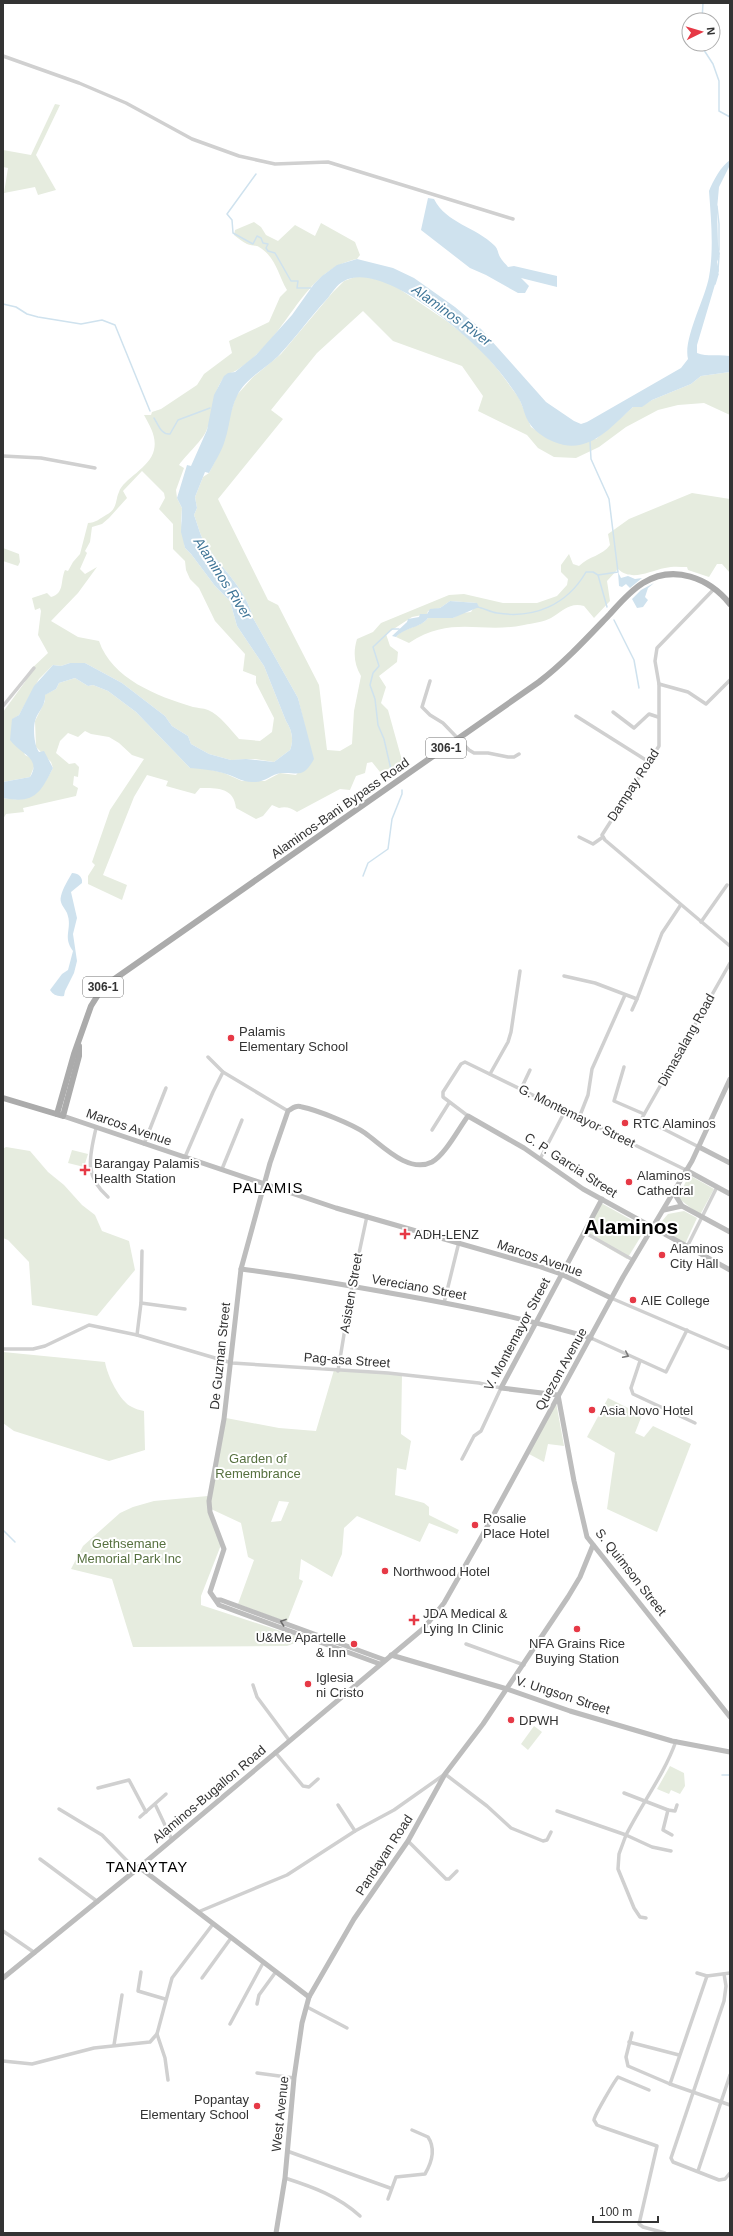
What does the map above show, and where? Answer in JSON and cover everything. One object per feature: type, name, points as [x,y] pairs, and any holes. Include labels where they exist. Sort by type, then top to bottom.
[{"type":"main road","name":"Alaminos-Bani Bypass Road","points":[[60,1115],[74,1054],[91,1006],[103,987],[549,674],[624,599],[643,583],[660,576],[678,574],[697,578],[715,588],[730,604]]},
{"type":"main road","name":"Marcos Avenue","points":[[3,1098],[60,1115]]},
{"type":"street","points":[[3,56],[79,83],[126,103],[192,139],[239,156],[275,164],[328,162],[513,219]]},
{"type":"street","points":[[3,456],[41,458],[95,468]]},
{"type":"street","name":"Dampay Road","points":[[715,588],[657,648],[655,661],[659,684],[659,746],[603,831],[603,838],[680,906],[730,946]]},
{"type":"street","points":[[3,706],[34,668]]},
{"type":"street","points":[[659,684],[688,692],[706,704],[730,680]]},
{"type":"street","points":[[430,681],[422,707],[459,738],[474,753],[511,757],[518,754]]},
{"type":"street","points":[[613,712],[634,728],[649,714],[658,717]]},
{"type":"street","points":[[576,716],[649,762]]},
{"type":"street","points":[[579,837],[593,844],[603,838]]},
{"type":"street","points":[[701,922],[727,885]]},
{"type":"street","points":[[632,1010],[662,933],[680,906]]},
{"type":"street","name":"Dimasalang Road","points":[[644,1116],[730,963]]},
{"type":"street","points":[[490,1074],[509,1037],[520,971]]},
{"type":"street","points":[[564,976],[595,983],[637,999]]},
{"type":"street","points":[[579,1118],[588,1095],[592,1070],[625,995]]},
{"type":"street","points":[[208,1057],[223,1072],[288,1111],[294,1107],[302,1107],[344,1122],[366,1134],[389,1152],[404,1160],[422,1164],[434,1161],[440,1156],[468,1116]]},
{"type":"street","name":"G. Montemayor Street","points":[[445,1100],[443,1092],[461,1064],[467,1062],[686,1170]]},
{"type":"street","points":[[624,1067],[614,1101],[730,1163]]},
{"type":"street","points":[[521,1089],[530,1070]]},
{"type":"street","points":[[185,1157],[223,1072]]},
{"type":"street","name":"Quezon Avenue","points":[[391,1655],[424,1628],[444,1603],[558,1395],[591,1338],[611,1298],[652,1227],[674,1193],[699,1147],[730,1079]]},
{"type":"street","points":[[144,1144],[166,1088]]},
{"type":"street","name":"C. P. Garcia Street","points":[[445,1100],[468,1116],[524,1148],[602,1199],[730,1270]]},
{"type":"street","points":[[432,1130],[449,1103]]},
{"type":"street","name":"De Guzman Street","points":[[258,1616],[219,1605],[219,1600],[211,1595],[210,1589],[224,1549],[210,1512],[209,1501],[232,1363],[241,1269],[264,1184],[288,1111]]},
{"type":"street","points":[[540,1159],[565,1111]]},
{"type":"street","name":"Marcos Avenue","points":[[60,1115],[264,1184],[562,1274],[611,1298]]},
{"type":"street","points":[[222,1170],[242,1120]]},
{"type":"street","points":[[96,1128],[90,1160],[90,1169],[95,1183],[108,1197]]},
{"type":"street","points":[[686,1170],[730,1194]]},
{"type":"street","points":[[687,1247],[717,1187]]},
{"type":"street","points":[[674,1193],[682,1206],[730,1232]]},
{"type":"street","name":"V. Montemayor Street","points":[[462,1459],[474,1436],[481,1431],[501,1388],[538,1322],[602,1199]]},
{"type":"street","points":[[663,1211],[674,1206],[682,1206]]},
{"type":"street","name":"Asisten Street","points":[[338,1371],[352,1286],[367,1216]]},
{"type":"street","points":[[584,1232],[633,1260]]},
{"type":"street","points":[[444,1303],[459,1242]]},
{"type":"street","points":[[137,1336],[141,1303],[142,1251]]},
{"type":"street","name":"Vereciano Street","points":[[241,1269],[301,1276],[444,1303],[538,1322],[591,1338]]},
{"type":"street","points":[[611,1298],[730,1349]]},
{"type":"street","points":[[141,1303],[185,1309]]},
{"type":"street","name":"Pag-asa Street","points":[[3,1349],[33,1349],[45,1346],[89,1325],[137,1336],[232,1363],[338,1371],[388,1373],[479,1383],[501,1388],[558,1395]]},
{"type":"street","points":[[591,1338],[640,1362],[666,1372],[687,1330]]},
{"type":"street","points":[[640,1362],[632,1388],[633,1394],[695,1423]]},
{"type":"street","name":"S. Quimson Street","points":[[558,1395],[587,1537],[730,1717]]},
{"type":"street","name":"Pandayan Road","points":[[309,1997],[354,1919],[408,1841],[445,1774],[524,1665],[568,1597],[580,1576],[593,1545]]},
{"type":"street","points":[[258,1616],[311,1632],[385,1660]]},
{"type":"street","points":[[258,1616],[309,1638],[380,1664]]},
{"type":"street","points":[[309,1638],[311,1632]]},
{"type":"street","points":[[333,1647],[335,1641]]},
{"type":"street","points":[[466,1644],[524,1665]]},
{"type":"street","points":[[357,1656],[359,1649]]},
{"type":"street","name":"Alaminos-Bugallon Road","points":[[3,1978],[138,1869],[391,1655]]},
{"type":"street","name":"V. Ungson Street","points":[[391,1655],[507,1689],[570,1711],[676,1741],[730,1752]]},
{"type":"street","points":[[253,1685],[257,1697],[289,1740]]},
{"type":"street","points":[[646,1918],[640,1917],[634,1908],[618,1869],[619,1854],[626,1835],[663,1773],[676,1741]]},
{"type":"street","points":[[275,1752],[303,1786],[309,1787],[318,1779]]},
{"type":"street","points":[[198,1912],[287,1875],[355,1831],[394,1810],[445,1774],[487,1806],[511,1828],[543,1841],[548,1838],[551,1832]]},
{"type":"street","points":[[98,1788],[129,1780],[146,1812]]},
{"type":"street","points":[[624,1793],[668,1810],[675,1811],[678,1805]]},
{"type":"street","points":[[140,1817],[166,1794]]},
{"type":"street","points":[[155,1804],[172,1840]]},
{"type":"street","points":[[338,1805],[355,1831]]},
{"type":"street","points":[[59,1809],[106,1838],[138,1869],[198,1912],[275,1973],[309,1997]]},
{"type":"street","points":[[668,1810],[662,1828],[672,1835]]},
{"type":"street","points":[[557,1811],[626,1835],[652,1847],[671,1851]]},
{"type":"street","points":[[408,1841],[446,1879],[449,1880],[457,1870]]},
{"type":"street","points":[[40,1859],[98,1902]]},
{"type":"street","points":[[168,2080],[165,2058],[157,2034],[165,1999],[172,1978],[179,1966],[213,1924]]},
{"type":"street","points":[[3,1931],[35,1952]]},
{"type":"street","points":[[202,1978],[231,1938]]},
{"type":"street","points":[[230,2024],[263,1963]]},
{"type":"street","points":[[140,1972],[138,1991],[165,1999]]},
{"type":"street","points":[[257,2004],[259,1995],[275,1973]]},
{"type":"street","points":[[697,1973],[707,1976],[730,1973]]},
{"type":"street","points":[[724,1974],[726,1986],[724,2001],[671,2158],[673,2162],[719,2180],[725,2179],[730,2173]]},
{"type":"street","points":[[670,2084],[707,1976]]},
{"type":"street","points":[[114,2045],[122,1994]]},
{"type":"street","name":"West Avenue","points":[[276,2233],[284,2178],[294,2078],[302,2023],[309,1997]]},
{"type":"street","points":[[307,2007],[347,2028]]},
{"type":"street","points":[[632,2033],[629,2042],[626,2064],[670,2084],[730,2105]]},
{"type":"street","points":[[3,2061],[32,2064],[86,2049],[114,2045],[147,2043],[157,2034]]},
{"type":"street","points":[[629,2042],[679,2055]]},
{"type":"street","points":[[257,2073],[294,2078]]},
{"type":"street","points":[[698,2171],[730,2075]]},
{"type":"street","points":[[649,2090],[618,2077],[604,2102],[595,2113],[594,2120],[597,2125],[657,2146],[639,2224],[642,2227],[665,2233]]},
{"type":"street","points":[[388,2199],[390,2188],[398,2175],[425,2174],[431,2159],[433,2147],[428,2137],[412,2130]]},
{"type":"street","points":[[287,2151],[390,2188]]},
{"type":"street","points":[[284,2178],[308,2186],[340,2200],[360,2216]]},
{"type":"green space","points":[[55,104],[60,105],[36,155],[56,190],[38,195],[35,187],[4,193],[8,168],[3,167],[3,150],[31,155]]},
{"type":"green space","points":[[254,222],[261,227],[266,235],[278,241],[295,225],[315,236],[321,223],[355,242],[360,255],[357,259],[340,265],[325,274],[312,286],[268,343],[254,357],[224,378],[216,392],[209,423],[205,433],[179,465],[184,468],[176,490],[177,498],[182,508],[181,521],[185,548],[215,586],[230,601],[237,626],[264,666],[291,731],[292,743],[290,750],[274,762],[255,759],[231,760],[209,754],[191,744],[188,736],[172,726],[165,716],[122,683],[85,663],[70,663],[61,666],[53,665],[39,679],[19,715],[13,719],[25,755],[31,758],[35,764],[30,777],[3,782],[3,712],[25,682],[30,670],[48,653],[38,635],[41,611],[40,608],[35,610],[32,598],[47,593],[51,597],[58,593],[65,570],[68,571],[80,554],[88,523],[98,520],[113,510],[121,487],[142,468],[152,456],[155,441],[151,427],[144,415],[151,415],[152,412],[161,409],[197,385],[204,374],[232,353],[229,341],[269,322],[280,297],[287,290],[273,261],[265,251],[259,247],[247,244],[234,235],[235,230]],"holes":[[[142,471],[164,493],[165,498],[159,509],[173,524],[173,549],[185,561],[186,570],[190,579],[199,588],[215,621],[245,654],[243,671],[256,676],[256,683],[274,718],[272,732],[260,741],[239,739],[225,723],[212,712],[165,697],[137,684],[114,666],[105,654],[99,641],[78,637],[51,621],[78,593],[97,567],[85,574],[80,569],[87,553],[85,551],[90,542],[92,527],[102,524],[127,498],[123,491]]]},
{"type":"green space","points":[[355,277],[367,277],[386,282],[398,288],[448,322],[478,346],[519,398],[531,427],[551,440],[596,439],[633,407],[642,406],[652,400],[691,384],[701,376],[730,372],[730,415],[704,403],[678,405],[658,410],[626,427],[599,447],[576,458],[554,457],[538,448],[527,435],[478,411],[483,396],[462,366],[393,341],[363,311],[317,353],[271,410],[283,419],[218,499],[268,600],[278,605],[319,685],[327,750],[340,751],[352,744],[354,711],[361,676],[356,662],[355,653],[357,639],[373,632],[381,623],[449,595],[464,594],[503,603],[537,603],[557,596],[567,585],[568,579],[561,572],[561,565],[569,554],[573,564],[579,566],[607,549],[610,545],[608,534],[629,519],[692,493],[730,499],[730,573],[722,564],[717,564],[709,577],[688,570],[687,567],[668,567],[635,575],[623,573],[618,569],[607,581],[610,601],[594,618],[584,606],[575,605],[551,618],[538,622],[494,628],[453,627],[424,635],[409,643],[396,637],[404,631],[422,623],[428,618],[453,618],[462,613],[471,612],[477,603],[450,601],[440,608],[428,611],[427,614],[412,617],[386,634],[390,646],[398,652],[397,662],[379,676],[386,687],[381,703],[388,710],[403,764],[380,772],[372,762],[367,763],[365,773],[356,776],[350,790],[340,789],[297,812],[293,809],[284,807],[279,808],[272,805],[263,816],[256,819],[236,808],[235,801],[228,792],[212,788],[200,788],[195,794],[166,786],[168,781],[147,775],[134,797],[103,875],[127,885],[122,900],[88,884],[88,876],[95,865],[92,862],[110,810],[144,759],[132,755],[119,743],[109,737],[91,734],[85,731],[78,737],[68,733],[60,741],[56,753],[69,764],[75,763],[79,767],[78,777],[74,776],[73,785],[78,788],[76,796],[23,808],[24,812],[6,814],[3,819],[3,798],[21,799],[28,797],[34,794],[44,784],[53,768],[51,762],[36,747],[35,721],[45,701],[44,695],[56,689],[59,683],[75,678],[88,686],[93,685],[108,691],[136,712],[190,768],[203,768],[224,773],[242,781],[265,781],[280,773],[296,775],[312,756],[298,698],[253,618],[250,608],[239,588],[204,542],[194,515],[197,508],[195,497],[203,477],[209,473],[216,459],[236,396],[253,377],[281,354],[344,281]]},
{"type":"green space","points":[[3,548],[19,554],[20,562],[18,566],[3,561]]},
{"type":"green space","points":[[6,1147],[30,1151],[48,1172],[64,1185],[82,1205],[95,1215],[102,1231],[129,1241],[135,1270],[97,1316],[32,1305],[29,1262],[8,1240],[3,1238],[3,1149]]},
{"type":"green space","points":[[72,1150],[88,1154],[84,1167],[68,1163]]},
{"type":"green space","points":[[689,1175],[714,1189],[700,1215],[678,1198]]},
{"type":"green space","points":[[601,1203],[646,1228],[627,1259],[584,1234]]},
{"type":"green space","points":[[684,1211],[697,1218],[685,1244],[657,1227],[668,1214]]},
{"type":"green space","points":[[3,1352],[105,1362],[111,1381],[123,1400],[133,1408],[144,1411],[145,1450],[109,1461],[14,1431],[3,1423]]},
{"type":"green space","name":"Garden of Remembrance","points":[[334,1370],[402,1374],[401,1434],[411,1441],[406,1470],[397,1468],[395,1495],[424,1503],[429,1507],[429,1515],[459,1530],[457,1534],[429,1523],[420,1542],[357,1516],[344,1528],[342,1554],[332,1577],[301,1559],[299,1579],[303,1581],[287,1622],[238,1604],[254,1560],[248,1557],[241,1523],[211,1509],[210,1506],[226,1418],[279,1428],[316,1431]],"holes":[[[279,1501],[289,1502],[281,1521],[271,1522]]]},
{"type":"green space","points":[[608,1398],[642,1415],[635,1433],[644,1437],[653,1426],[691,1444],[657,1532],[607,1509],[615,1453],[587,1437]]},
{"type":"green space","points":[[556,1402],[564,1446],[548,1444],[544,1462],[529,1454]]},
{"type":"green space","name":"Gethsemane Memorial Park Inc","points":[[208,1496],[208,1512],[221,1545],[201,1596],[201,1605],[305,1639],[287,1646],[133,1647],[112,1579],[71,1569],[83,1546],[120,1513],[133,1507],[154,1501]]},
{"type":"green space","points":[[534,1726],[542,1732],[528,1750],[521,1744]]},
{"type":"green space","points":[[670,1766],[684,1773],[685,1786],[680,1794],[671,1790],[669,1794],[657,1789]]},
{"type":"water","name":"Alaminos River","points":[[730,160],[730,165],[719,187],[717,209],[718,244],[720,254],[717,262],[719,271],[697,345],[697,353],[705,355],[730,356],[730,372],[701,376],[691,384],[652,400],[642,407],[633,407],[610,429],[593,440],[574,446],[553,442],[542,436],[530,424],[522,404],[515,392],[499,371],[488,358],[451,324],[404,292],[382,282],[361,277],[344,281],[339,284],[281,353],[251,378],[241,389],[233,407],[227,434],[222,448],[209,473],[205,472],[195,497],[197,508],[194,515],[204,542],[239,588],[250,608],[253,618],[298,698],[314,759],[307,769],[300,773],[281,773],[259,782],[250,782],[219,772],[190,768],[136,712],[108,691],[93,685],[88,686],[75,678],[59,683],[56,689],[45,695],[43,705],[36,717],[34,737],[37,749],[39,752],[44,751],[53,768],[44,784],[35,795],[29,798],[14,800],[3,798],[3,782],[30,777],[33,771],[32,761],[10,740],[12,719],[19,715],[34,686],[53,665],[61,666],[70,663],[85,663],[122,683],[165,716],[172,726],[188,736],[191,744],[209,754],[231,760],[246,759],[274,762],[290,750],[292,743],[291,731],[264,666],[237,626],[230,601],[215,586],[185,548],[181,532],[182,508],[177,498],[187,465],[191,466],[207,430],[214,395],[224,376],[228,373],[235,372],[256,355],[292,315],[314,284],[322,276],[337,265],[357,259],[393,268],[414,278],[455,307],[481,329],[546,402],[581,424],[681,368],[688,359],[687,351],[691,330],[707,286],[711,266],[712,234],[709,191],[720,170]]},
{"type":"water","points":[[428,198],[434,199],[446,214],[454,220],[487,239],[495,246],[499,256],[508,267],[514,266],[557,276],[557,287],[521,278],[529,286],[525,293],[518,293],[470,268],[421,230]]},
{"type":"water","points":[[618,572],[621,578],[628,576],[635,579],[642,578],[630,588],[626,584],[622,587],[619,586]]},
{"type":"water","points":[[654,583],[648,588],[645,597],[648,600],[643,607],[637,608],[632,599],[641,590]]},
{"type":"water","points":[[450,601],[477,603],[479,607],[453,618],[428,618],[421,624],[404,631],[396,637],[392,636],[407,622],[408,619],[419,617],[420,614],[427,614],[430,609],[440,608]]},
{"type":"water","points":[[72,873],[80,876],[82,879],[82,883],[71,892],[77,918],[73,934],[77,961],[74,973],[64,996],[60,996],[54,994],[50,990],[62,974],[68,970],[73,951],[68,941],[69,919],[61,903],[64,887]]},
{"type":"waterway","points":[[702,12],[703,3]]},
{"type":"waterway","points":[[705,52],[713,64],[719,81],[719,111],[730,117]]},
{"type":"waterway","points":[[256,174],[227,214],[232,220],[233,233],[253,244],[257,236],[261,238],[263,243],[268,244],[266,248],[268,251],[275,253],[291,281],[298,281],[297,288],[311,288]]},
{"type":"waterway","points":[[717,206],[719,250]]},
{"type":"waterway","points":[[718,270],[719,256]]},
{"type":"waterway","points":[[715,284],[718,274]]},
{"type":"waterway","points":[[3,304],[16,307],[27,314],[38,317],[81,324],[102,320],[115,325],[150,411]]},
{"type":"waterway","points":[[154,418],[162,431],[170,434],[178,420],[210,408]]},
{"type":"waterway","points":[[477,607],[494,612],[524,614],[548,607],[559,601],[569,593],[586,572],[593,572],[598,575],[618,572],[609,499],[591,459],[590,441]]},
{"type":"waterway","points":[[598,575],[607,607]]},
{"type":"waterway","points":[[614,620],[634,660],[639,688]]},
{"type":"waterway","points":[[392,774],[384,739],[378,725],[375,699],[370,685],[373,673],[379,666],[373,647],[392,629],[399,629]]},
{"type":"waterway","points":[[363,876],[368,863],[388,849],[392,819],[402,794],[402,790]]},
{"type":"waterway","points":[[3,1530],[15,1542]]},
{"type":"waterway","points":[[722,1775],[730,1775]]},
{"type":"place","name":"Palamis Elementary School","points":[[231,1038]]},
{"type":"place","name":"RTC Alaminos","points":[[625,1123]]},
{"type":"place","name":"Barangay Palamis Health Station","points":[[85,1170]]},
{"type":"place","name":"Alaminos Cathedral","points":[[629,1182]]},
{"type":"place","name":"ADH-LENZ","points":[[405,1234]]},
{"type":"place","name":"Alaminos City Hall","points":[[662,1255]]},
{"type":"place","name":"AIE College","points":[[633,1300]]},
{"type":"place","name":"Asia Novo Hotel","points":[[592,1410]]},
{"type":"place","name":"Rosalie Place Hotel","points":[[475,1525]]},
{"type":"place","name":"Northwood Hotel","points":[[385,1571]]},
{"type":"place","name":"JDA Medical & Lying In Clinic","points":[[414,1620]]},
{"type":"place","name":"NFA Grains Rice Buying Station","points":[[577,1629]]},
{"type":"place","name":"U&Me Apartelle & Inn","points":[[354,1644]]},
{"type":"place","name":"Iglesia ni Cristo","points":[[308,1684]]},
{"type":"place","name":"DPWH","points":[[511,1720]]},
{"type":"place","name":"Popantay Elementary School","points":[[257,2106]]},
{"type":"district","name":"PALAMIS","points":[[268,1187]]},
{"type":"district","name":"Alaminos","points":[[631,1226]]},
{"type":"district","name":"TANAYTAY","points":[[147,1866]]}]
